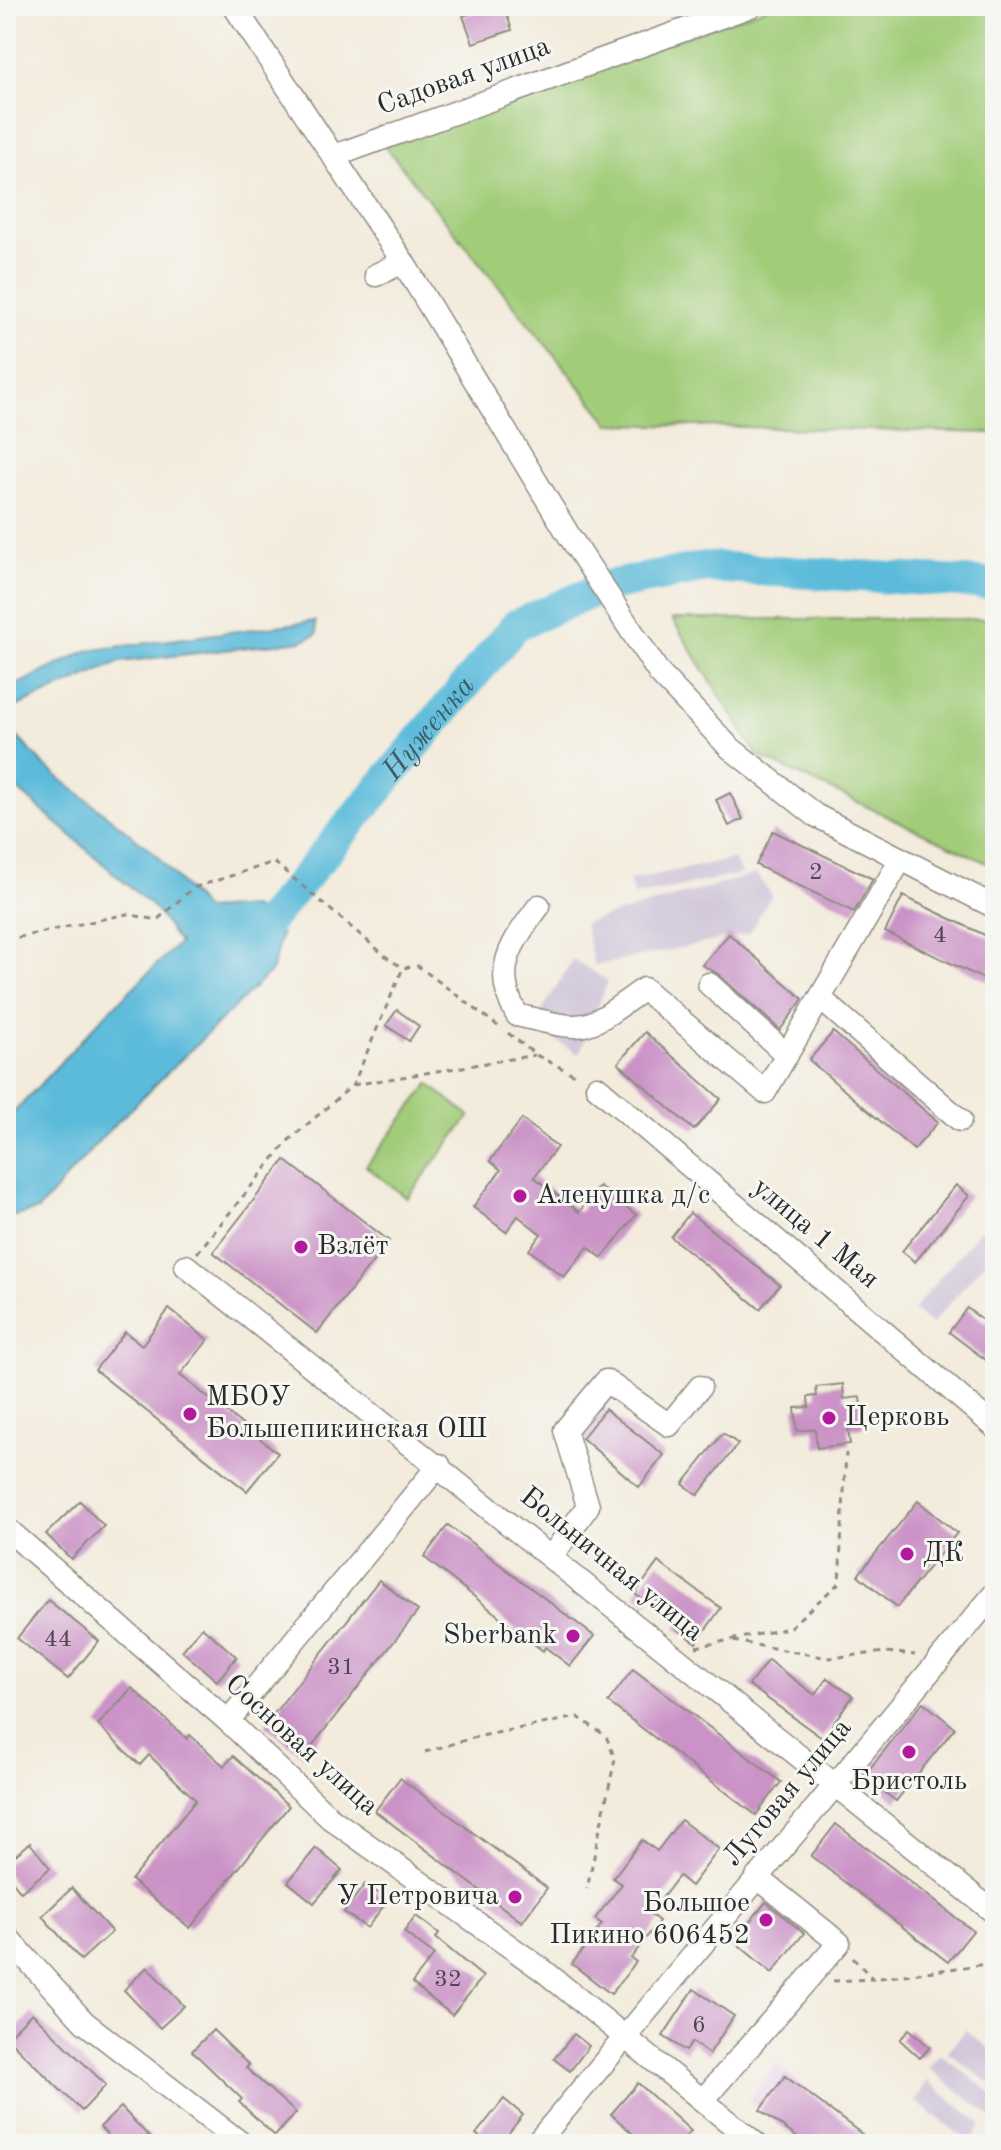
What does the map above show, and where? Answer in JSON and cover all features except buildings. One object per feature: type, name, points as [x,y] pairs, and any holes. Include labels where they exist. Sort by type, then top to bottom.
[{"type":"street","points":[[234,6],[403,262],[568,534],[659,673],[729,747],[815,815],[995,907]]},
{"type":"street","name":"Садовая улица","points":[[334,156],[751,6]]},
{"type":"street","points":[[376,275],[403,262]]},
{"type":"street","points":[[539,906],[521,931],[506,962],[504,994],[517,1015],[567,1028],[590,1027],[644,989],[765,1092],[901,859]]},
{"type":"street","points":[[709,984],[787,1055]]},
{"type":"street","points":[[820,998],[960,1120]]},
{"type":"street","name":"улица 1 Мая","points":[[597,1087],[995,1427]]},
{"type":"street","name":"Больничная улица","points":[[186,1266],[439,1465],[995,1913]]},
{"type":"street","points":[[552,1556],[588,1506],[565,1430],[606,1381],[669,1425],[700,1387]]},
{"type":"street","points":[[228,1721],[439,1465]]},
{"type":"street","name":"Сосновая улица","points":[[6,1528],[228,1721],[330,1818],[544,1971],[756,2144]]},
{"type":"street","name":"Луговая улица","points":[[536,2144],[995,1593]]},
{"type":"street","points":[[703,2100],[839,1943],[757,1877]]},
{"type":"street","points":[[6,1936],[84,2022],[242,2144]]},
{"type":"path","points":[[6,940],[127,914],[157,920],[193,888],[274,862],[403,968],[418,966],[536,1055],[597,1087]]},
{"type":"path","points":[[186,1266],[288,1141],[353,1085],[403,968]]},
{"type":"path","points":[[353,1085],[536,1055]]},
{"type":"path","points":[[673,1653],[789,1628],[839,1583],[846,1453]]},
{"type":"path","points":[[729,1641],[829,1658],[886,1652],[926,1657]]},
{"type":"path","points":[[425,1752],[476,1737],[578,1717],[606,1736],[615,1759],[587,1889]]},
{"type":"path","points":[[839,1943],[873,1979]]},
{"type":"path","points":[[805,1981],[873,1979],[995,1963]]},
{"type":"shaded area","points":[[734,859],[741,874],[634,896],[629,880]]},
{"type":"shaded area","points":[[756,874],[772,895],[748,934],[594,966],[584,923]]},
{"type":"shaded area","points":[[573,959],[608,981],[579,1054],[532,1027]]},
{"type":"shaded area","points":[[985,1224],[995,1235],[995,1251],[931,1325],[913,1310]]},
{"type":"shaded area","points":[[966,2030],[995,2053],[995,2087],[947,2052]]},
{"type":"shaded area","points":[[940,2054],[995,2096],[995,2120],[928,2068]]},
{"type":"shaded area","points":[[777,2064],[877,2144],[803,2144],[748,2101]]},
{"type":"shaded area","points":[[927,2081],[982,2124],[970,2142],[915,2101]]},
{"type":"green space","points":[[771,6],[995,6],[995,433],[610,424],[384,145]]},
{"type":"green space","points":[[672,619],[995,619],[995,867],[757,755]]},
{"type":"green space","points":[[429,1084],[470,1116],[407,1198],[366,1166]]},
{"type":"water","points":[[315,621],[317,634],[302,641],[120,662],[6,711],[6,690],[86,651]]},
{"type":"water","points":[[6,725],[45,766],[154,853],[205,910],[252,907],[281,934],[272,970],[103,1136],[38,1210],[6,1218],[6,1121],[100,1020],[179,943],[155,909],[6,779]]},
{"type":"waterway","name":"Нуженка","points":[[239,950],[269,920],[516,625],[607,586],[706,567],[995,584]]},
{"type":"place","name":"Аленушка д/с","points":[[520,1196]]},
{"type":"place","name":"Взлёт","points":[[301,1247]]},
{"type":"place","name":"МБОУ Большепикинская ОШ","points":[[190,1414]]},
{"type":"place","name":"Церковь","points":[[829,1418]]},
{"type":"place","name":"ДК","points":[[907,1554]]},
{"type":"place","name":"Sberbank","points":[[573,1636]]},
{"type":"place","name":"Бристоль","points":[[909,1752]]},
{"type":"place","name":"У Петровича","points":[[515,1897]]},
{"type":"place","name":"Большое Пикино 606452","points":[[766,1920]]}]
